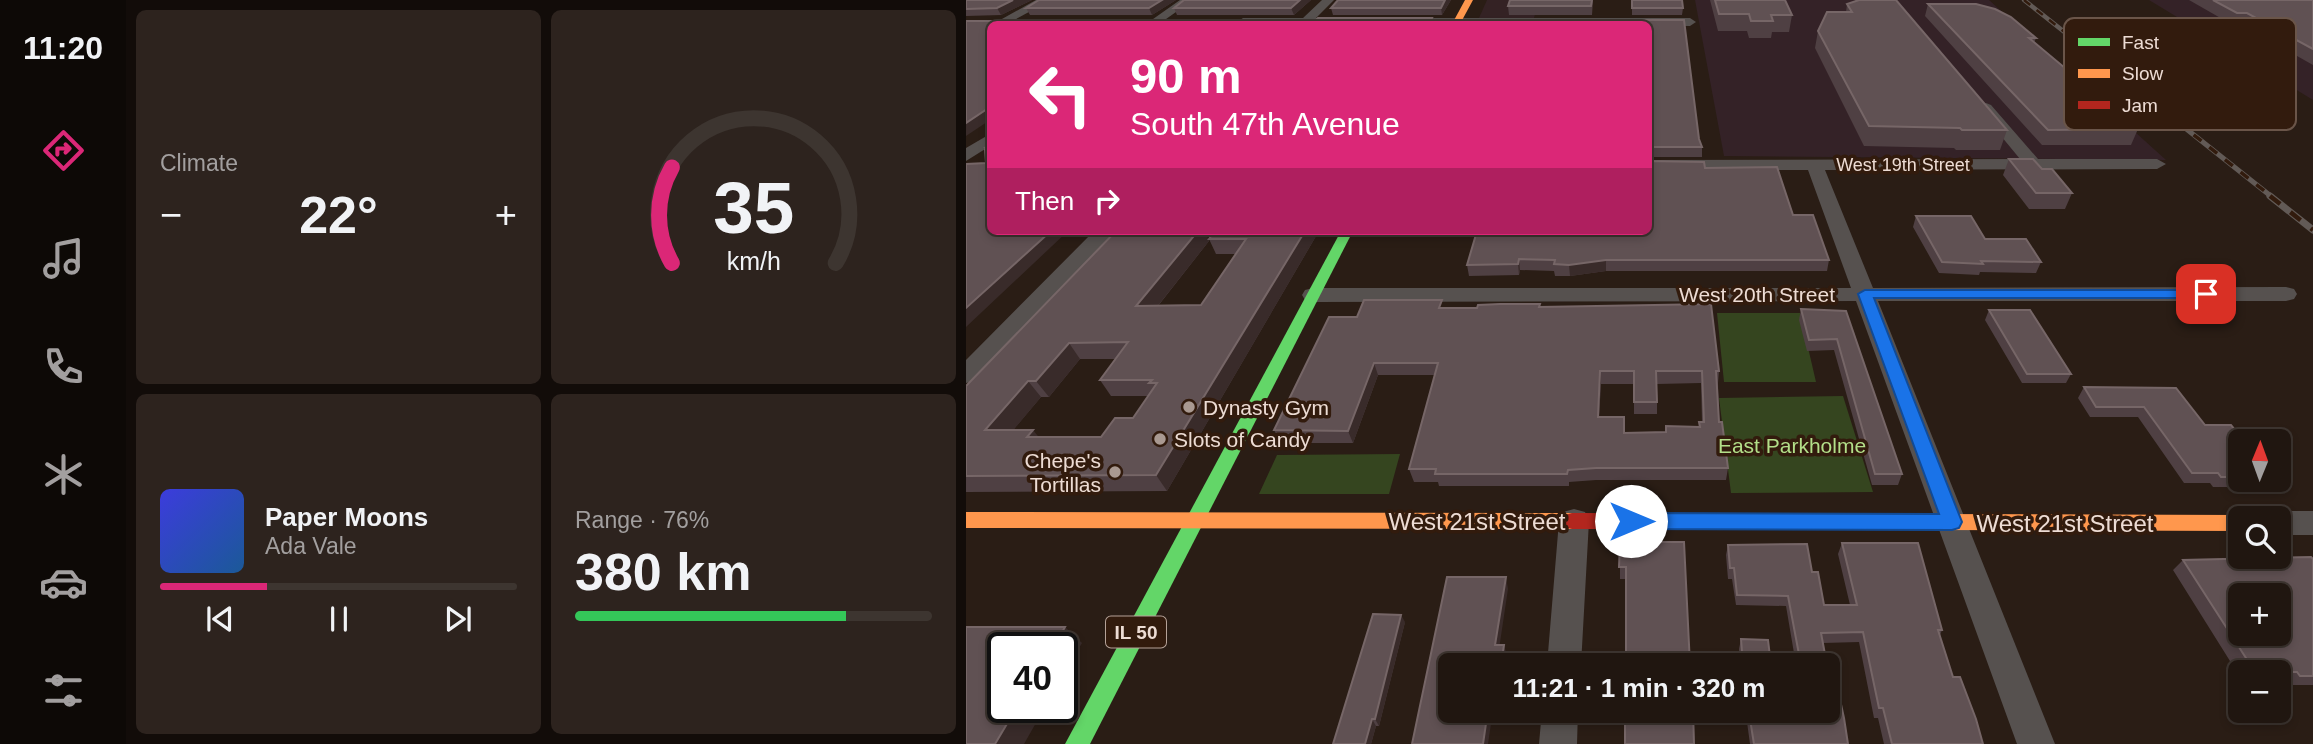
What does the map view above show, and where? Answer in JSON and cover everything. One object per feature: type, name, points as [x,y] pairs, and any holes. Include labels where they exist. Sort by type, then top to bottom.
[{"type":"street","points":[[1001,21],[1045,0]]},
{"type":"street","points":[[1153,21],[1187,0]]},
{"type":"street","points":[[1308,21],[1328,0]]},
{"type":"street","points":[[1458,21],[1469,0]]},
{"type":"street","points":[[1613,21],[1614,9]]},
{"type":"street","points":[[1652,22],[1690,22]]},
{"type":"street","points":[[1979,100],[2034,164]]},
{"type":"street","points":[[971,163],[987,143]]},
{"type":"street","name":"West 19th Street","points":[[1652,165],[2157,164]]},
{"type":"street","points":[[1815,165],[2036,744]]},
{"type":"street","points":[[966,375],[1101,235]]},
{"type":"street","name":"IL 50","points":[[1077,744],[1345,235]]},
{"type":"street","name":"West 20th Street","points":[[1313,295],[2286,294]]},
{"type":"street","name":"West 21st Street","points":[[966,520],[2228,523]]},
{"type":"street","points":[[1565,653],[1574,521]]},
{"type":"street","points":[[2291,523],[2313,523]]},
{"type":"street","points":[[1558,744],[1559,723]]},
{"type":"shaded area","points":[[1487,0],[1539,0],[1534,18],[1479,18]]},
{"type":"shaded area","points":[[1695,0],[1989,0],[2064,68],[2064,130],[2133,130],[2166,160],[1724,156]]},
{"type":"shaded area","points":[[2149,0],[2313,0],[2313,100],[2296,90],[2296,18],[2179,18]]},
{"type":"green space","name":"East Parkholme","points":[[1717,313],[1800,313],[1816,382],[1724,382]]},
{"type":"green space","name":"East Parkholme","points":[[1843,396],[1873,492],[1731,493],[1719,398]]},
{"type":"green space","points":[[1400,454],[1389,494],[1259,494],[1277,455]]},
{"type":"building","points":[[966,0],[1013,0],[997,8],[966,9]]},
{"type":"building","points":[[1039,0],[1162,0],[1149,8],[1026,8]]},
{"type":"building","points":[[1184,0],[1300,0],[1291,8],[1174,8]]},
{"type":"building","points":[[1338,0],[1445,0],[1441,8],[1331,8]]},
{"type":"building","points":[[1510,0],[1592,0],[1591,6],[1508,6]]},
{"type":"building","points":[[1632,0],[1682,0],[1683,8],[1632,8]]},
{"type":"building","points":[[1715,0],[1785,0],[1792,15],[1771,15],[1773,21],[1751,21],[1749,14],[1719,14]]},
{"type":"building","points":[[1859,0],[1896,0],[2007,130],[1869,126],[1818,31],[1827,12],[1852,12],[1847,4]]},
{"type":"building","points":[[2213,0],[2313,0],[2313,49],[2296,40],[2296,18],[2256,18],[2247,13],[2237,13]]},
{"type":"building","points":[[1928,4],[1976,4],[1995,9],[2011,17],[2036,38],[2029,38],[2064,67],[2064,130],[2048,130]]},
{"type":"building","points":[[1318,18],[1432,18],[1430,21],[1315,21]]},
{"type":"building","points":[[1503,20],[1590,20],[1590,21]]},
{"type":"building","points":[[1684,20],[1702,147],[1652,147],[1652,21],[1631,21]]},
{"type":"building","points":[[966,21],[987,21],[987,109],[966,123]]},
{"type":"building","points":[[987,148],[987,235],[1047,235],[966,308],[966,164],[986,163]]},
{"type":"building","points":[[2009,159],[2033,159],[2042,169],[2052,169],[2072,193],[2036,193]]},
{"type":"building","points":[[1652,161],[1704,162],[1705,168],[1777,167],[1793,215],[1813,215],[1829,260],[1606,260],[1569,265],[1554,264],[1555,260],[1519,259],[1518,264],[1467,265],[1476,235],[1652,235]]},
{"type":"building","points":[[1916,216],[1971,216],[1985,239],[2026,239],[2041,262],[1942,262]]},
{"type":"building","points":[[1112,235],[1195,235],[1136,306],[1201,305],[1246,239],[1209,239],[1212,235],[1303,235],[1156,475],[966,476],[966,386]],"holes":[[[1128,342],[1100,380],[1152,380],[1149,383],[1157,383],[1133,418],[1115,418],[1101,437],[1027,437],[1033,430],[985,430],[1028,381],[1036,381],[1069,343]]]},
{"type":"building","points":[[1364,300],[1442,300],[1439,308],[1477,308],[1478,305],[1500,304],[1540,304],[1539,307],[1711,304],[1719,371],[1716,371],[1719,422],[1722,422],[1728,468],[1596,468],[1568,470],[1567,474],[1435,474],[1436,469],[1409,469],[1438,363],[1374,363],[1348,431],[1274,430],[1329,317],[1357,317]],"holes":[[[1600,371],[1634,371],[1634,402],[1657,402],[1656,371],[1702,371],[1704,422],[1699,422],[1700,427],[1666,426],[1666,432],[1624,433],[1624,417],[1598,417]]]},
{"type":"building","points":[[1801,309],[1846,311],[1902,474],[1875,474],[1837,339],[1809,340]]},
{"type":"building","points":[[1989,310],[2030,310],[2071,374],[2027,374]]},
{"type":"building","points":[[2084,387],[2176,388],[2205,425],[2231,425],[2234,429],[2228,429],[2228,477],[2221,477],[2218,473],[2192,473],[2144,407],[2096,407]]},
{"type":"building","points":[[1620,542],[1684,542],[1689,653],[1626,653],[1626,567],[1619,567]]},
{"type":"building","points":[[1842,543],[1918,543],[1942,630],[1938,630],[1953,677],[1960,677],[1983,744],[1892,744],[1883,708],[1879,708],[1863,632],[1821,633],[1825,653],[1799,653],[1788,596],[1737,595],[1734,568],[1730,568],[1728,545],[1807,544],[1812,572],[1818,572],[1824,605],[1857,605]]},
{"type":"building","points":[[2291,557],[2313,559],[2313,676],[2300,676],[2297,672],[2291,672],[2291,660],[2247,660],[2238,646],[2291,646],[2291,583],[2228,583],[2228,630],[2183,560],[2228,559],[2228,569],[2291,569]]},
{"type":"building","points":[[1447,577],[1506,577],[1495,645],[1504,645],[1503,653],[1438,653],[1438,723],[1486,723],[1483,744],[1412,744]]},
{"type":"building","points":[[1373,614],[1401,615],[1375,719],[1372,719],[1365,744],[1333,744]]},
{"type":"building","points":[[966,627],[1065,627],[1062,632],[987,632],[987,723],[1007,723],[995,744],[966,744]]},
{"type":"building","points":[[1741,639],[1768,640],[1770,653],[1742,653]]},
{"type":"building","points":[[1840,700],[1848,744],[1754,744],[1751,723],[1840,723]]},
{"type":"building","points":[[1625,723],[1693,723],[1694,744],[1625,744]]},
{"type":"railway","points":[[2024,0],[2064,32]]},
{"type":"railway","points":[[2188,130],[2272,197]]},
{"type":"railway","points":[[2270,196],[2313,230]]},
{"type":"traffic: fast","points":[[1077,744],[1345,235]]},
{"type":"traffic: slow","points":[[1458,21],[1469,0]]},
{"type":"traffic: slow","points":[[966,520],[1572,521]]},
{"type":"traffic: slow","points":[[1918,522],[2228,523]]},
{"type":"traffic: jam","points":[[1572,521],[1918,522]]},
{"type":"place","name":"Dynasty Gym","points":[[1189,407]]},
{"type":"place","name":"Slots of Candy","points":[[1160,439]]},
{"type":"place","name":"Chepe's Tortillas","points":[[1115,472]]},
{"type":"route","points":[[1631,521],[1952,522],[1865,294],[2206,294]]}]
